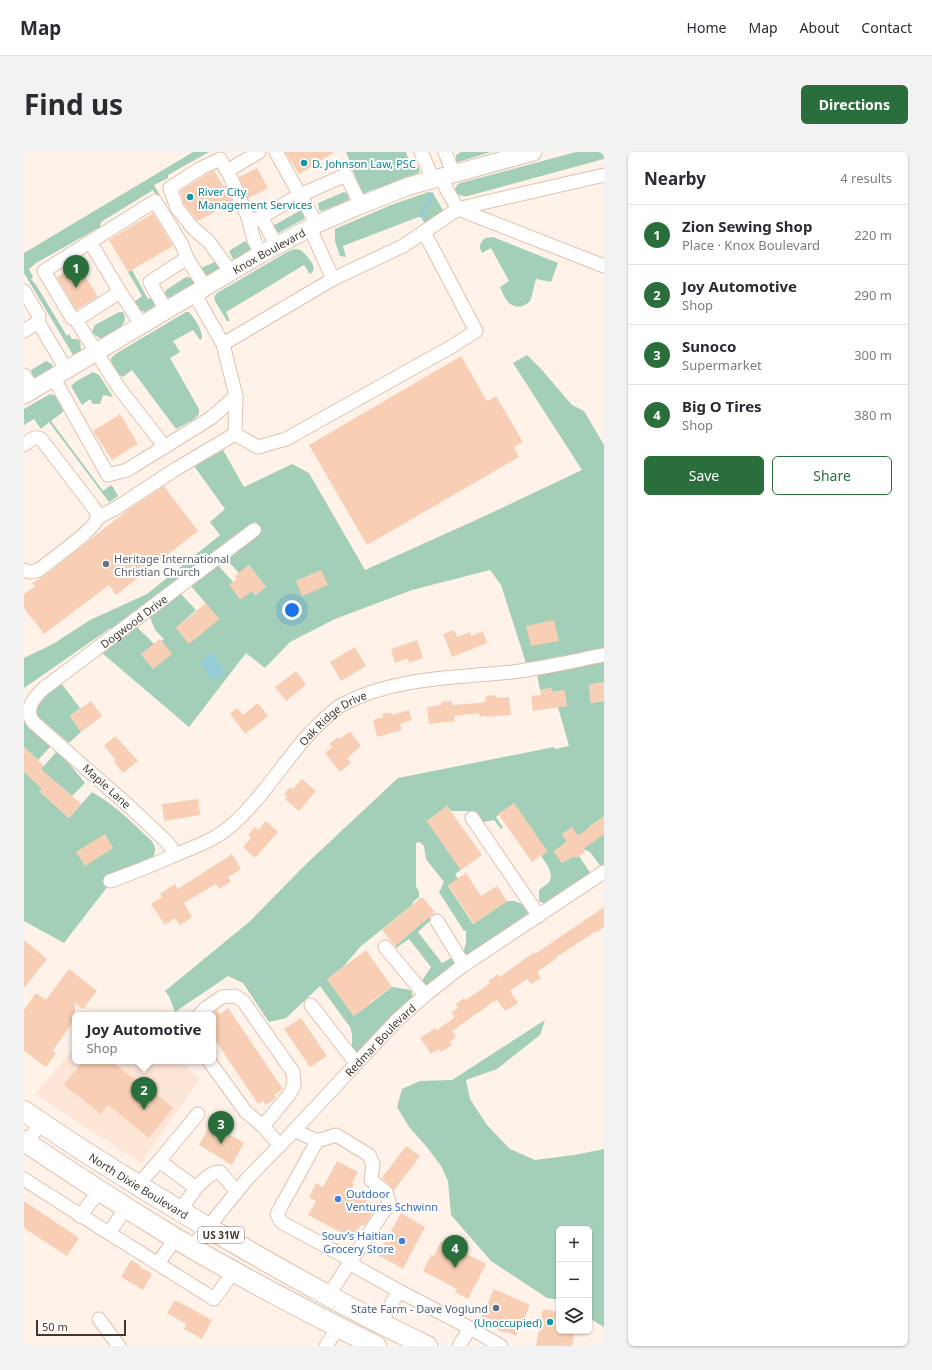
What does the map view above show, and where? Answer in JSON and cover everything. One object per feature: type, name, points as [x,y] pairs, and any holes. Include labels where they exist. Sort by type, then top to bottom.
[{"type":"highway","name":"North Dixie Boulevard","points":[[24,1111],[137,1186],[207,1227],[328,1296],[427,1346]]},
{"type":"highway","name":"US 31W","points":[[25,1143],[126,1208],[184,1243],[368,1344]]},
{"type":"main road","name":"Knox Boulevard","points":[[28,392],[261,254],[314,226],[409,186],[500,156],[533,152]]},
{"type":"street","points":[[227,171],[258,152]]},
{"type":"street","points":[[276,152],[300,195],[314,226],[333,279]]},
{"type":"street","points":[[421,152],[442,176],[448,192],[458,210],[604,266]]},
{"type":"street","points":[[442,176],[445,152]]},
{"type":"street","points":[[231,272],[209,242],[193,228],[178,208],[170,188],[200,168],[220,158],[248,217],[256,220],[277,246]]},
{"type":"street","points":[[256,220],[300,195],[346,175],[361,205]]},
{"type":"street","points":[[223,344],[333,279],[403,246],[458,210],[482,203],[604,175]]},
{"type":"street","points":[[165,447],[119,388],[76,320],[72,318],[44,271],[155,201],[182,245],[199,290],[223,344],[236,396],[235,434]]},
{"type":"street","points":[[256,220],[254,240],[261,254]]},
{"type":"street","points":[[235,434],[258,447],[286,439],[451,347],[476,330],[424,232]]},
{"type":"street","points":[[90,242],[141,324]]},
{"type":"street","points":[[166,310],[150,282],[187,258]]},
{"type":"street","points":[[24,291],[39,316],[38,322],[60,373],[108,474],[127,470],[165,447],[211,418],[236,396]]},
{"type":"street","points":[[76,320],[120,292]]},
{"type":"street","points":[[24,331],[38,322]]},
{"type":"street","points":[[24,375],[28,392]]},
{"type":"street","points":[[97,518],[116,508],[176,469],[235,434]]},
{"type":"street","points":[[24,445],[39,437],[97,513],[97,518],[92,528],[38,570],[28,572],[24,570]]},
{"type":"street","name":"Dogwood Drive","points":[[34,722],[29,712],[30,705],[43,689],[254,530]]},
{"type":"street","name":"Oak Ridge Drive","points":[[110,881],[131,874],[210,840],[233,824],[252,804],[298,746],[319,724],[342,705],[368,692],[412,682],[528,670],[604,655]]},
{"type":"street","name":"Maple Lane","points":[[34,722],[130,807],[167,842],[176,855]]},
{"type":"street","points":[[472,818],[539,916]]},
{"type":"street","name":"Redmar Boulevard","points":[[158,1263],[207,1227],[237,1192],[356,1063],[393,1024],[425,995],[464,965],[604,872]]},
{"type":"street","points":[[437,921],[464,965]]},
{"type":"street","points":[[385,946],[425,995]]},
{"type":"street","points":[[201,1012],[222,998],[235,996],[243,1000],[294,1072],[294,1085],[288,1095],[263,1126]]},
{"type":"street","points":[[311,1005],[356,1063]]},
{"type":"street","points":[[211,1064],[246,1112],[263,1126],[280,1146]]},
{"type":"street","points":[[137,1186],[198,1114]]},
{"type":"street","points":[[25,1143],[41,1123]]},
{"type":"street","points":[[294,1130],[317,1141],[336,1135],[369,1155],[373,1164],[371,1180],[386,1192],[389,1203],[328,1296]]},
{"type":"street","points":[[317,1141],[277,1214],[281,1222],[399,1291],[501,1346]]},
{"type":"street","points":[[159,1161],[196,1188]]},
{"type":"street","points":[[180,1211],[196,1188],[211,1174],[216,1172],[220,1172],[237,1192]]},
{"type":"street","points":[[24,1179],[80,1216],[214,1299],[234,1270]]},
{"type":"street","points":[[80,1216],[100,1190]]},
{"type":"street","points":[[109,1233],[126,1208]]},
{"type":"street","points":[[380,1323],[399,1291]]},
{"type":"street","points":[[99,1319],[119,1346]]},
{"type":"street","points":[[326,1346],[338,1327]]},
{"type":"street","points":[[459,1346],[470,1328]]},
{"type":"shaded area","points":[[72,1051],[72,1064],[182,1064],[200,1079],[141,1163],[35,1094]]},
{"type":"green space","points":[[193,152],[209,152],[168,175],[168,178],[154,185],[200,267],[153,190],[101,222],[100,227],[36,263],[29,269],[33,277],[31,279],[67,336],[69,334],[72,339],[78,339],[80,341],[81,350],[73,355],[24,273],[24,253]]},
{"type":"green space","points":[[346,152],[406,152],[410,164],[418,166],[420,171],[362,194]]},
{"type":"green space","points":[[461,152],[491,152],[458,162],[456,161],[456,155]]},
{"type":"green space","points":[[576,152],[604,152],[604,159],[468,196],[460,195],[455,189],[460,183]]},
{"type":"green space","points":[[344,192],[348,194],[349,200],[322,211],[319,210],[318,203]]},
{"type":"green space","points":[[428,192],[433,193],[444,212],[425,225],[421,216],[343,246],[346,257],[340,256],[335,241],[335,229],[391,205]]},
{"type":"green space","points":[[301,210],[304,215],[304,219],[278,233],[276,233],[271,227]]},
{"type":"green space","points":[[493,237],[558,263],[551,282],[536,279],[530,301],[524,306],[517,307],[510,304],[500,287],[509,281],[491,248],[482,253],[481,251],[480,245],[483,240],[485,238]]},
{"type":"green space","points":[[245,241],[251,247],[250,251],[235,260],[233,259],[229,251]]},
{"type":"green space","points":[[295,249],[301,250],[312,262],[314,269],[313,271],[310,274],[304,265],[226,312],[230,321],[227,321],[215,301],[214,297],[217,293],[287,252]]},
{"type":"green space","points":[[217,261],[220,266],[220,269],[206,276],[201,268]]},
{"type":"green space","points":[[132,270],[148,299],[152,298],[156,305],[145,312],[140,310],[134,302],[142,296],[128,272]]},
{"type":"green space","points":[[186,277],[190,278],[194,282],[193,285],[172,298],[167,297],[165,293],[166,290]]},
{"type":"green space","points":[[119,312],[123,312],[125,317],[124,321],[122,325],[114,332],[101,339],[92,333],[95,325]]},
{"type":"green space","points":[[186,312],[189,312],[196,321],[201,331],[202,338],[200,340],[193,330],[173,341],[180,352],[170,358],[199,409],[199,414],[193,420],[176,429],[132,370],[123,377],[116,372],[111,358]]},
{"type":"green space","points":[[527,355],[572,405],[584,411],[604,445],[604,648],[526,663],[501,585],[490,570],[412,590],[335,619],[290,642],[265,668],[246,653],[189,727],[102,653],[137,627],[154,644],[141,654],[153,669],[164,639],[155,630],[150,617],[180,593],[196,610],[176,628],[189,643],[219,619],[191,586],[218,565],[233,582],[230,585],[240,599],[252,591],[255,595],[266,587],[249,565],[239,573],[227,560],[262,531],[256,522],[126,621],[109,629],[24,688],[24,658],[53,644],[90,620],[147,594],[220,535],[210,522],[225,509],[194,466],[223,450],[244,487],[292,464],[309,473],[365,570],[582,470],[513,363]]},
{"type":"green space","points":[[46,361],[52,364],[53,367],[35,378],[33,377],[31,370]]},
{"type":"green space","points":[[93,372],[99,375],[113,397],[103,395],[100,404],[93,404],[90,399],[82,405],[71,386],[75,382]]},
{"type":"green space","points":[[50,394],[60,400],[63,412],[51,421],[103,491],[111,485],[113,487],[118,496],[109,502],[49,422],[41,429],[34,419],[24,425],[24,409]]},
{"type":"green space","points":[[604,662],[604,682],[589,685],[591,703],[604,701],[604,816],[589,827],[598,838],[604,834],[604,865],[601,867],[590,852],[583,849],[588,845],[580,834],[578,836],[572,828],[562,834],[567,842],[554,851],[562,863],[574,856],[576,858],[579,856],[591,874],[545,904],[539,901],[539,890],[551,879],[549,868],[541,856],[547,851],[514,804],[496,817],[503,828],[501,829],[494,820],[483,822],[475,811],[451,811],[447,806],[427,821],[461,870],[455,874],[458,879],[448,886],[473,924],[507,901],[515,901],[522,904],[527,909],[528,914],[467,956],[463,953],[466,943],[466,930],[464,931],[439,892],[444,882],[426,859],[424,846],[420,842],[416,843],[416,887],[419,891],[419,897],[413,902],[412,905],[360,947],[343,967],[327,979],[354,1016],[392,987],[411,990],[413,997],[385,1022],[356,1053],[352,1048],[352,1034],[350,1027],[320,986],[286,1018],[269,1022],[243,983],[228,976],[175,1012],[169,996],[165,991],[249,922],[305,865],[398,778],[554,747],[555,749],[569,746],[558,707],[567,706],[564,690],[552,692],[551,688],[540,690],[537,674]]},
{"type":"green space","points":[[61,683],[80,708],[70,716],[81,732],[69,743],[35,713],[41,699]]},
{"type":"green space","points":[[24,717],[53,744],[38,760],[24,747]]},
{"type":"green space","points":[[58,750],[85,783],[72,796],[51,778],[40,792],[69,818],[92,792],[131,821],[152,842],[155,850],[152,859],[108,886],[64,943],[24,921],[24,772],[44,766]]},
{"type":"green space","points":[[429,917],[432,919],[418,932],[442,963],[451,958],[454,960],[454,965],[426,985],[423,983],[423,979],[431,967],[409,939],[396,948],[395,946]]},
{"type":"green space","points":[[545,1020],[540,1035],[497,1069],[466,1080],[470,1099],[487,1125],[510,1149],[535,1160],[574,1155],[604,1149],[604,1327],[592,1320],[592,1226],[556,1226],[556,1300],[547,1298],[491,1261],[451,1215],[448,1181],[441,1166],[409,1127],[397,1107],[402,1089],[420,1081],[452,1080]]},
{"type":"water","points":[[212,652],[225,673],[212,681],[199,661]]},
{"type":"building","name":"D. Johnson Law, PSC","points":[[285,152],[335,152],[299,174]]},
{"type":"building","points":[[257,168],[268,188],[248,198],[239,177]]},
{"type":"building","name":"River City Management Services","points":[[214,170],[223,186],[225,185],[233,202],[198,221],[184,204],[180,191]]},
{"type":"building","points":[[153,213],[173,246],[128,272],[109,240]]},
{"type":"building","points":[[78,265],[98,297],[76,310],[57,277]]},
{"type":"building","points":[[461,356],[487,401],[496,396],[523,442],[514,447],[519,457],[367,545],[309,445]]},
{"type":"building","points":[[120,414],[138,444],[112,460],[93,431]]},
{"type":"building","name":"Heritage International Christian Church","points":[[164,486],[198,531],[116,595],[109,585],[44,634],[24,608],[24,594],[35,587],[32,583],[44,576],[129,509]]},
{"type":"building","points":[[249,565],[266,587],[255,595],[252,591],[241,599],[229,585],[237,579],[235,576]]},
{"type":"building","points":[[321,570],[328,585],[302,596],[296,581]]},
{"type":"building","points":[[206,603],[219,619],[189,644],[176,628]]},
{"type":"building","points":[[554,620],[559,641],[531,646],[526,626]]},
{"type":"building","points":[[454,630],[457,637],[470,632],[471,636],[483,631],[487,643],[452,657],[443,634]]},
{"type":"building","points":[[160,639],[172,654],[153,669],[141,654]]},
{"type":"building","points":[[417,640],[423,658],[409,663],[408,658],[395,663],[391,649]]},
{"type":"building","points":[[355,647],[366,666],[341,681],[330,662]]},
{"type":"building","points":[[296,671],[306,685],[286,701],[275,687]]},
{"type":"building","points":[[604,682],[604,701],[591,703],[589,685]]},
{"type":"building","points":[[551,688],[552,692],[564,690],[567,706],[533,711],[531,696],[541,695],[540,690]]},
{"type":"building","points":[[496,695],[497,698],[509,697],[511,715],[486,717],[479,716],[479,713],[454,716],[455,721],[429,724],[427,707],[441,705],[441,702],[452,701],[452,705],[485,702],[486,696]]},
{"type":"building","points":[[91,701],[102,716],[81,732],[70,716]]},
{"type":"building","points":[[258,703],[268,716],[245,734],[230,714],[237,708],[243,715]]},
{"type":"building","points":[[409,710],[412,720],[400,724],[402,730],[377,737],[373,720],[383,717],[382,714],[391,712],[392,715]]},
{"type":"building","points":[[350,731],[361,746],[347,758],[351,763],[340,772],[325,753],[332,747],[329,744],[338,737],[340,739]]},
{"type":"building","points":[[115,736],[138,761],[123,773],[114,762],[116,760],[104,746]]},
{"type":"building","points":[[24,747],[44,766],[41,769],[81,804],[69,818],[39,791],[42,789],[24,772]]},
{"type":"building","points":[[302,779],[316,791],[299,811],[285,799],[287,797],[284,794],[290,787],[293,789]]},
{"type":"building","points":[[198,799],[200,815],[164,821],[162,804]]},
{"type":"building","points":[[514,803],[547,851],[532,862],[498,814]]},
{"type":"building","points":[[447,806],[482,855],[461,870],[427,821]]},
{"type":"building","points":[[604,816],[604,834],[583,849],[585,852],[576,858],[574,856],[562,863],[554,851],[567,842],[562,834],[572,827],[578,836]]},
{"type":"building","points":[[266,821],[278,832],[255,858],[243,847],[251,838],[248,835],[255,827],[258,830]]},
{"type":"building","points":[[105,834],[113,848],[85,866],[76,852]]},
{"type":"building","points":[[232,854],[241,869],[228,877],[231,882],[219,889],[216,884],[184,903],[192,917],[180,925],[175,918],[165,925],[151,904],[162,897],[160,894],[175,884],[178,889]]},
{"type":"building","points":[[466,873],[481,896],[497,886],[507,901],[474,924],[448,885]]},
{"type":"building","points":[[422,897],[435,912],[395,946],[382,930]]},
{"type":"building","points":[[604,907],[604,927],[555,958],[556,959],[537,972],[541,978],[531,984],[527,979],[510,991],[518,1003],[505,1011],[497,1000],[493,1002],[452,1031],[456,1037],[450,1042],[452,1045],[441,1052],[439,1049],[431,1054],[420,1038],[435,1028],[437,1030],[455,1017],[451,1012],[458,1008],[456,1004],[464,998],[466,1000],[490,983],[488,981],[498,974],[500,977],[534,952],[535,954]]},
{"type":"building","points":[[24,940],[47,959],[24,988]]},
{"type":"building","points":[[366,950],[392,987],[369,1003],[370,1004],[354,1016],[327,979]]},
{"type":"building","points":[[69,969],[97,991],[83,1009],[75,1003],[75,1012],[72,1012],[72,1023],[53,1050],[56,1053],[46,1067],[24,1051],[24,1010],[36,993],[46,1000]]},
{"type":"building","points":[[228,1008],[283,1089],[274,1095],[276,1098],[266,1105],[263,1101],[258,1104],[216,1041],[216,1012],[214,1012],[217,1010],[220,1014]]},
{"type":"building","points":[[301,1018],[327,1056],[310,1067],[284,1029]]},
{"type":"building","points":[[81,1064],[115,1064],[139,1083],[140,1081],[173,1108],[149,1138],[108,1105],[101,1114],[64,1085]]},
{"type":"building","points":[[211,1124],[244,1143],[232,1165],[199,1145]]},
{"type":"building","points":[[406,1146],[420,1156],[394,1190],[382,1178]]},
{"type":"building","name":"Outdoor Ventures Schwinn","points":[[337,1161],[358,1172],[352,1183],[354,1184],[350,1192],[372,1203],[368,1210],[373,1213],[364,1226],[361,1225],[353,1239],[308,1215],[316,1201],[309,1197],[316,1183],[323,1187]]},
{"type":"building","points":[[24,1201],[79,1238],[67,1256],[24,1228]]},
{"type":"building","name":"Souv’s Haitian Grocery Store","points":[[401,1213],[425,1227],[403,1269],[378,1255]]},
{"type":"building","points":[[441,1241],[486,1264],[468,1299],[455,1292],[457,1289],[423,1271],[431,1255],[434,1256]]},
{"type":"building","points":[[131,1260],[152,1274],[143,1290],[121,1277]]},
{"type":"building","points":[[494,1289],[530,1305],[516,1336],[506,1331],[505,1333],[489,1326],[490,1324],[480,1320]]},
{"type":"building","points":[[175,1300],[212,1320],[202,1339],[184,1329],[186,1324],[167,1313]]},
{"type":"building","name":"(Unoccupied)","points":[[543,1309],[556,1311],[556,1334],[574,1334],[572,1346],[536,1346]]},
{"type":"waterway","points":[[421,216],[432,194]]},
{"type":"place","name":"D. Johnson Law, PSC","points":[[304,163]]},
{"type":"place","name":"River City Management Services","points":[[190,197]]},
{"type":"place","name":"Zion Sewing Shop","points":[[76,288]]},
{"type":"place","name":"Heritage International Christian Church","points":[[106,564]]},
{"type":"place","name":"Joy Automotive","points":[[144,1110]]},
{"type":"place","name":"Sunoco","points":[[221,1144]]},
{"type":"place","name":"Outdoor Ventures Schwinn","points":[[338,1199]]},
{"type":"place","name":"Souv’s Haitian Grocery Store","points":[[402,1241]]},
{"type":"place","name":"Big O Tires","points":[[455,1268]]},
{"type":"place","name":"State Farm - Dave Voglund","points":[[496,1308]]},
{"type":"place","name":"(Unoccupied)","points":[[550,1322]]}]
